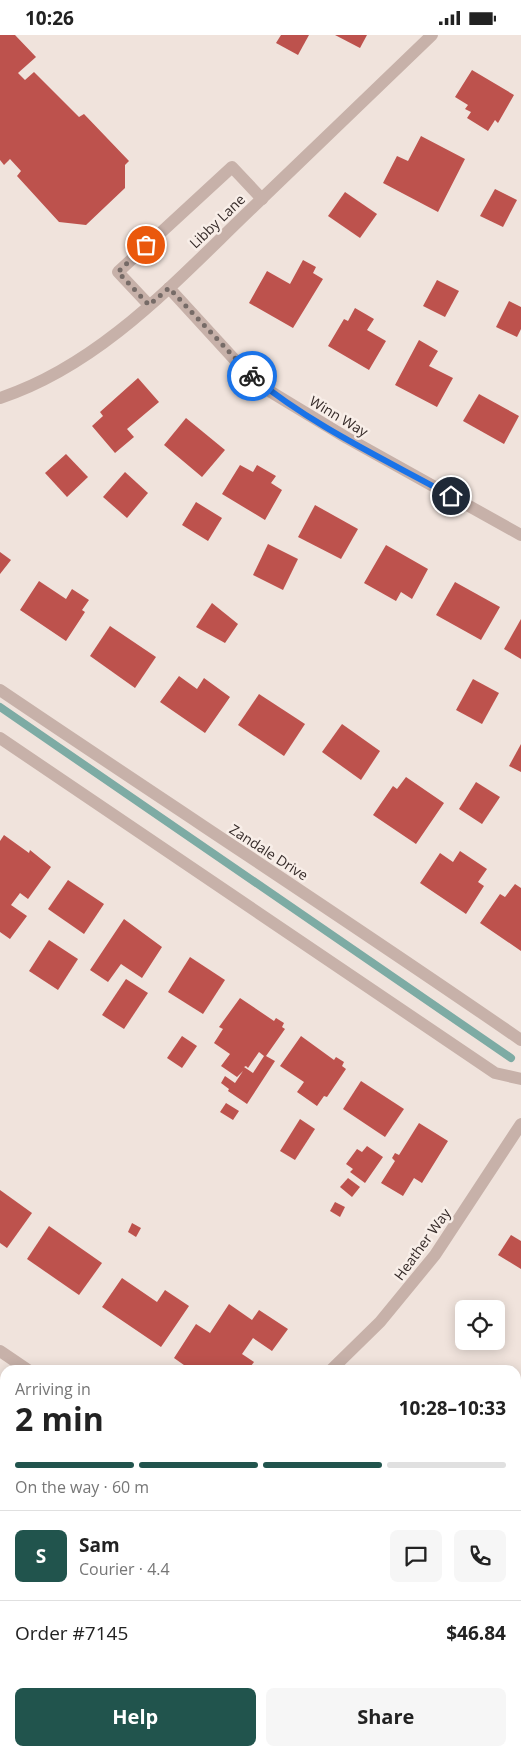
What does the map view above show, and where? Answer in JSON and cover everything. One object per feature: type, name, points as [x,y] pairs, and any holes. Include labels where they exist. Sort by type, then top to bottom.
[{"type":"street","name":"Libby Lane","points":[[0,398],[41,381],[72,364],[108,340],[169,288],[432,35]]},
{"type":"street","points":[[149,305],[118,272],[125,265],[232,167],[262,199]]},
{"type":"street","name":"Winn Way","points":[[169,288],[245,371],[271,392],[347,438],[521,535]]},
{"type":"street","name":"Zandale Drive","points":[[0,690],[171,806],[387,947],[521,1040]]},
{"type":"street","points":[[0,738],[495,1073],[521,1079]]},
{"type":"street","name":"Heather Way","points":[[336,1365],[380,1322],[435,1255],[521,1124]]},
{"type":"street","points":[[0,1351],[21,1365]]},
{"type":"building","points":[[0,35],[15,35],[36,57],[18,73],[25,80],[34,72],[79,117],[84,114],[129,161],[125,165],[125,188],[86,225],[59,222],[17,176],[21,171],[10,159],[4,165],[0,160]]},
{"type":"building","points":[[281,35],[309,35],[298,55],[276,43]]},
{"type":"building","points":[[335,35],[367,35],[360,48]]},
{"type":"building","points":[[472,70],[514,95],[498,123],[495,120],[488,131],[467,118],[471,112],[465,109],[468,105],[455,97]]},
{"type":"building","points":[[421,136],[465,159],[438,212],[383,183],[397,156],[408,161]]},
{"type":"building","points":[[495,189],[517,200],[503,227],[480,216]]},
{"type":"building","points":[[345,192],[377,214],[360,238],[328,216]]},
{"type":"building","points":[[303,260],[316,267],[313,273],[323,279],[293,328],[249,303],[267,271],[290,284]]},
{"type":"building","points":[[437,280],[459,291],[445,317],[423,306]]},
{"type":"building","points":[[509,301],[521,307],[521,329],[517,337],[496,327]]},
{"type":"building","points":[[355,308],[374,319],[367,330],[386,341],[369,370],[328,346],[344,319],[348,321]]},
{"type":"building","points":[[419,340],[438,351],[429,366],[453,378],[437,407],[395,385]]},
{"type":"building","points":[[138,378],[159,402],[127,429],[134,437],[115,453],[92,426],[103,416],[100,412]]},
{"type":"building","points":[[479,394],[519,416],[504,444],[463,421]]},
{"type":"building","points":[[186,418],[225,450],[202,477],[164,445]]},
{"type":"building","points":[[66,454],[88,477],[67,497],[45,473]]},
{"type":"building","points":[[240,465],[253,472],[257,465],[276,476],[271,483],[282,490],[265,520],[222,494]]},
{"type":"building","points":[[125,472],[148,493],[127,518],[103,497]]},
{"type":"building","points":[[196,502],[222,518],[208,541],[182,525]]},
{"type":"building","points":[[315,505],[358,529],[341,559],[298,537]]},
{"type":"building","points":[[268,544],[298,559],[283,590],[253,575]]},
{"type":"building","points":[[386,545],[428,569],[412,599],[401,592],[396,601],[364,583]]},
{"type":"building","points":[[0,552],[11,560],[0,574]]},
{"type":"building","points":[[39,581],[66,599],[72,589],[89,600],[82,610],[85,612],[66,641],[20,610]]},
{"type":"building","points":[[455,582],[500,607],[481,640],[436,615]]},
{"type":"building","points":[[212,603],[238,624],[225,643],[196,627]]},
{"type":"building","points":[[521,619],[521,659],[504,649]]},
{"type":"building","points":[[110,626],[156,657],[135,688],[90,656]]},
{"type":"building","points":[[179,676],[197,689],[204,678],[230,697],[205,733],[160,702]]},
{"type":"building","points":[[473,679],[499,693],[482,724],[456,710]]},
{"type":"building","points":[[259,694],[305,724],[284,756],[238,725]]},
{"type":"building","points":[[342,724],[380,751],[361,780],[322,752]]},
{"type":"building","points":[[521,744],[521,772],[509,766]]},
{"type":"building","points":[[406,777],[444,803],[416,844],[373,815],[393,786],[397,789]]},
{"type":"building","points":[[476,782],[500,797],[482,824],[459,809]]},
{"type":"building","points":[[4,835],[29,853],[30,850],[51,867],[28,899],[20,893],[11,905],[27,916],[10,939],[0,932],[0,841]]},
{"type":"building","points":[[460,851],[487,869],[478,882],[484,886],[466,914],[420,883],[440,853],[453,862]]},
{"type":"building","points":[[68,880],[104,904],[84,934],[48,909]]},
{"type":"building","points":[[515,884],[521,888],[521,951],[480,923],[500,894],[505,897]]},
{"type":"building","points":[[124,919],[162,947],[142,978],[121,964],[108,982],[90,970]]},
{"type":"building","points":[[49,940],[78,959],[58,990],[29,971]]},
{"type":"building","points":[[190,957],[225,980],[203,1014],[168,992]]},
{"type":"building","points":[[126,979],[148,993],[124,1029],[102,1015]]},
{"type":"building","points":[[240,998],[274,1021],[276,1018],[284,1023],[282,1027],[285,1029],[266,1056],[275,1061],[247,1104],[228,1091],[229,1089],[221,1083],[225,1076],[235,1083],[243,1071],[237,1077],[221,1066],[230,1054],[214,1043],[223,1029],[219,1027]],"holes":[[[259,1052],[264,1056],[253,1073],[244,1067],[248,1068]]]},
{"type":"building","points":[[182,1036],[197,1046],[182,1068],[167,1058]]},
{"type":"building","points":[[301,1036],[334,1060],[336,1057],[344,1062],[342,1066],[346,1069],[327,1097],[324,1096],[317,1106],[297,1092],[304,1082],[280,1066]]},
{"type":"building","points":[[361,1081],[404,1109],[385,1137],[343,1109]]},
{"type":"building","points":[[226,1103],[239,1111],[233,1120],[220,1112]]},
{"type":"building","points":[[300,1119],[315,1129],[295,1160],[280,1151]]},
{"type":"building","points":[[419,1123],[448,1141],[422,1183],[414,1178],[403,1196],[381,1183],[395,1161],[392,1158],[395,1153],[399,1155]]},
{"type":"building","points":[[367,1146],[383,1157],[365,1183],[350,1172],[353,1169],[346,1164],[357,1149],[362,1152]]},
{"type":"building","points":[[348,1178],[360,1187],[352,1197],[340,1187]]},
{"type":"building","points":[[0,1190],[32,1213],[7,1248],[0,1243]]},
{"type":"building","points":[[335,1202],[345,1207],[340,1217],[330,1211]]},
{"type":"building","points":[[132,1223],[141,1228],[136,1237],[128,1232]]},
{"type":"building","points":[[49,1226],[102,1263],[79,1295],[27,1259]]},
{"type":"building","points":[[511,1235],[521,1241],[521,1269],[498,1255]]},
{"type":"building","points":[[122,1278],[157,1302],[165,1290],[189,1306],[161,1347],[102,1307]]},
{"type":"building","points":[[229,1304],[252,1320],[259,1310],[288,1329],[272,1351],[253,1338],[242,1354],[254,1362],[252,1365],[184,1365],[174,1358],[196,1324],[210,1333]]},
{"type":"waterway","points":[[0,707],[511,1058]]},
{"type":"way so far","points":[[146,245],[118,272],[149,305],[169,288],[195,318],[252,376]]},
{"type":"route","points":[[252,376],[271,392],[347,438],[451,496]]}]
